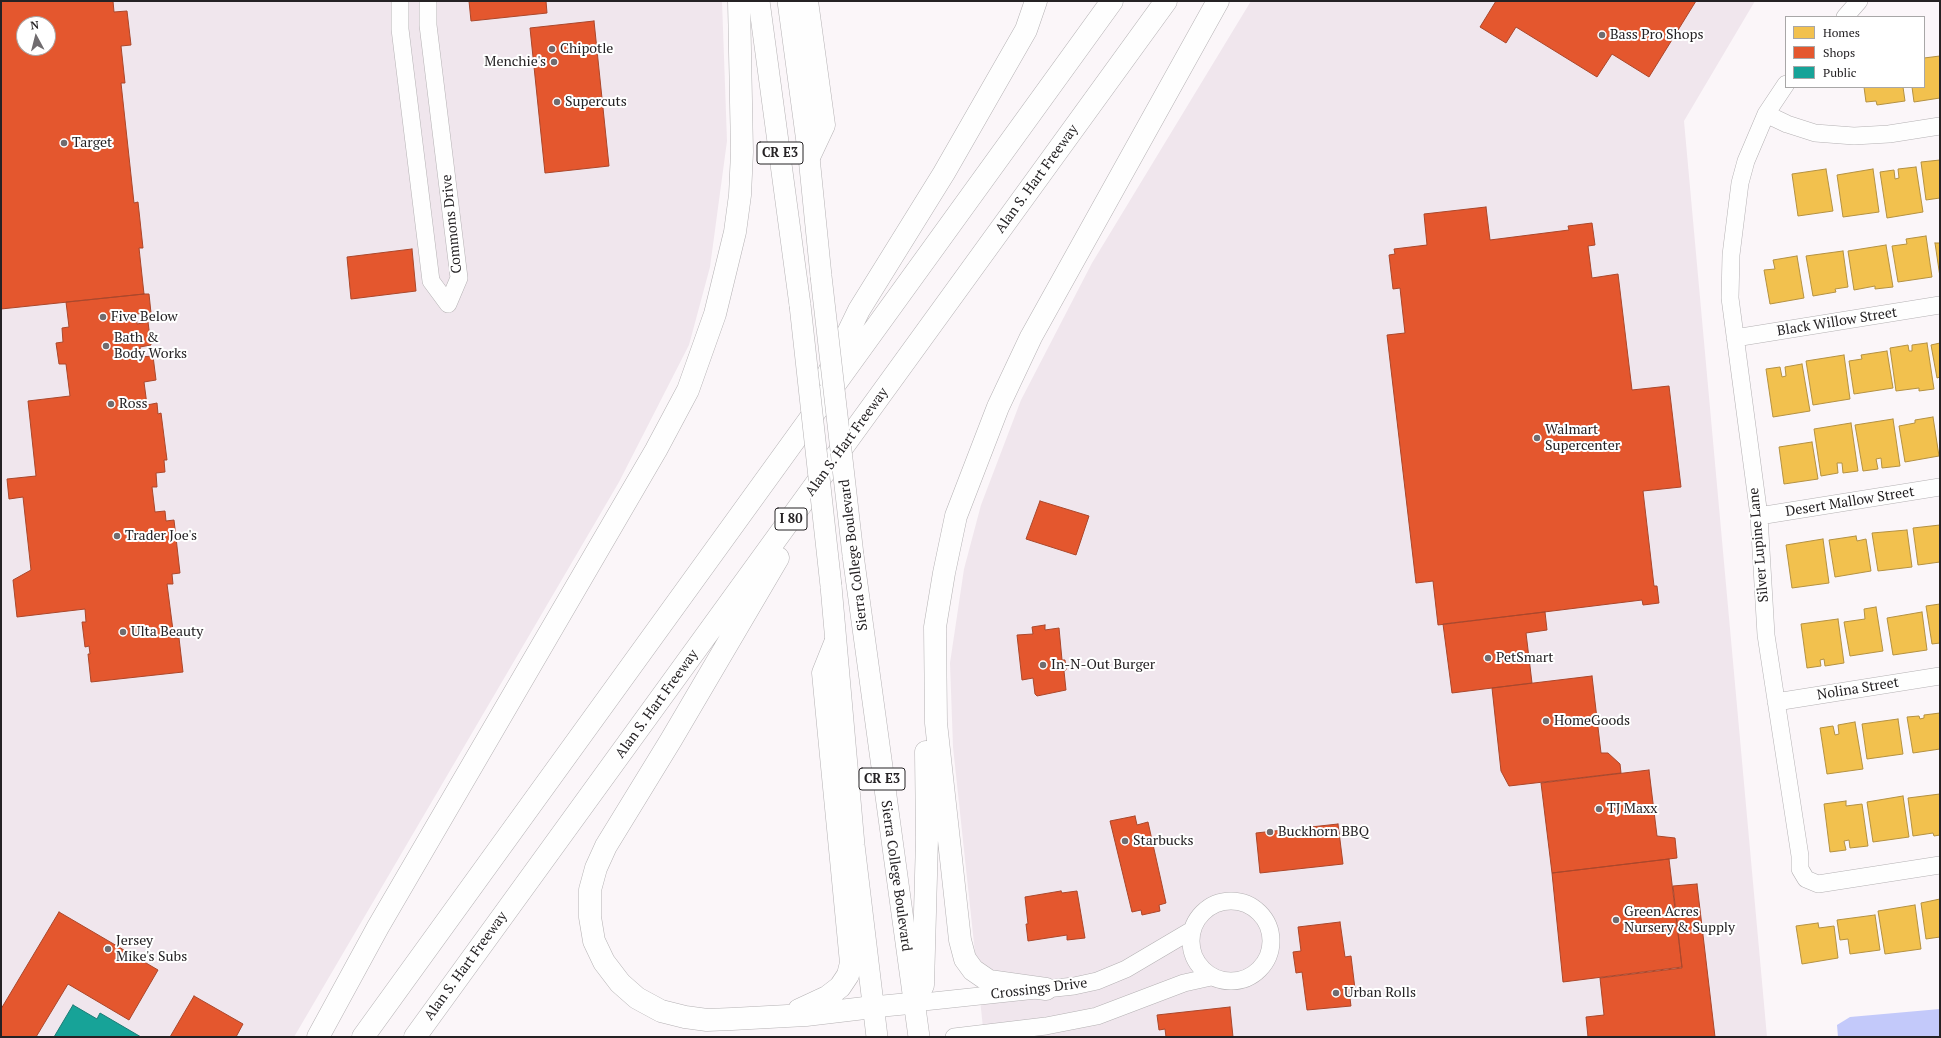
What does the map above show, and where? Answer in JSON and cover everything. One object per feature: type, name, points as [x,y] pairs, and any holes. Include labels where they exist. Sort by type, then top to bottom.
[{"type":"highway","points":[[318,1037],[382,920],[656,450],[688,390],[715,314],[735,232],[740,195],[742,152],[739,1]]},
{"type":"highway","points":[[807,1],[824,125],[809,157]]},
{"type":"highway","points":[[798,436],[859,310],[944,173],[1026,30],[1036,1]]},
{"type":"highway","points":[[363,1037],[1112,1]]},
{"type":"highway","name":"Alan S. Hart Freeway","points":[[415,1037],[1166,1]]},
{"type":"highway","points":[[1046,989],[990,981],[973,970],[965,959],[960,940],[952,880],[936,724],[935,627],[945,566],[956,516],[998,407],[1031,337],[1218,1]]},
{"type":"highway","points":[[841,450],[671,740],[606,846],[596,868],[590,890],[590,918],[594,941],[604,962],[620,983],[638,998],[661,1011],[685,1017],[707,1020],[785,1016],[873,1007]]},
{"type":"highway","points":[[914,1003],[923,985],[927,839],[925,689],[928,645],[935,627]]},
{"type":"highway","points":[[785,1016],[833,993],[844,981],[851,963],[823,673],[835,642]]},
{"type":"main road","name":"Sierra College Boulevard","points":[[759,1],[800,305],[831,586],[854,845],[877,1037]]},
{"type":"main road","name":"Sierra College Boulevard","points":[[788,1],[809,157],[853,555],[919,1037]]},
{"type":"main road","name":"Crossings Drive","points":[[873,1007],[914,1003]]},
{"type":"street","name":"Commons Drive","points":[[400,1],[400,29],[431,281],[448,304],[459,278],[428,25],[428,1]]},
{"type":"street","points":[[1846,16],[1859,1]]},
{"type":"street","name":"Silver Lupine Lane","points":[[1785,86],[1766,114],[1746,161],[1736,209],[1730,298],[1759,516],[1766,635],[1800,856],[1800,868],[1806,879],[1818,884],[1940,865]]},
{"type":"street","points":[[1766,114],[1787,124],[1815,133],[1854,136],[1889,134],[1940,126]]},
{"type":"street","name":"Black Willow Street","points":[[1735,338],[1940,305]]},
{"type":"street","name":"Desert Mallow Street","points":[[1759,516],[1940,487]]},
{"type":"street","name":"Nolina Street","points":[[1776,702],[1940,676]]},
{"type":"street","points":[[954,1037],[1046,1026],[1097,1016],[1184,982],[1211,977],[1232,982],[1244,979],[1255,974],[1264,965],[1269,954],[1271,940],[1266,921],[1258,912],[1249,906],[1232,901],[1209,908],[1200,916],[1192,930],[1191,944],[1194,957],[1201,968],[1211,977]]},
{"type":"street","name":"Crossings Drive","points":[[914,1003],[1074,986],[1097,981],[1126,969],[1192,930]]},
{"type":"shaded area","points":[[1,1],[722,1],[727,141],[710,267],[689,345],[619,482],[294,1037],[1,1037]]},
{"type":"shaded area","points":[[1251,1],[1755,1],[1684,121],[1767,1037],[984,1037],[953,747],[950,663],[964,569],[981,505],[1021,400],[1092,263]]},
{"type":"water","points":[[1940,1009],[1940,1037],[1838,1037],[1837,1025],[1850,1017]]},
{"type":"building: Homes","points":[[1940,56],[1940,98],[1914,102],[1912,88],[1925,88],[1925,58]]},
{"type":"building: Homes","points":[[1864,88],[1903,88],[1905,101],[1877,105],[1876,101],[1866,102]]},
{"type":"building: Homes","points":[[1940,160],[1940,198],[1926,200],[1921,162]]},
{"type":"building: Homes","points":[[1916,167],[1923,212],[1887,218],[1880,172],[1894,170],[1895,179],[1899,178],[1898,169]]},
{"type":"building: Homes","points":[[1826,169],[1833,211],[1798,216],[1792,174]]},
{"type":"building: Homes","points":[[1873,169],[1879,212],[1843,217],[1837,175]]},
{"type":"building: Homes","points":[[1926,236],[1932,277],[1898,282],[1892,246],[1907,244],[1906,239]]},
{"type":"building: Homes","points":[[1935,243],[1940,243],[1940,277]]},
{"type":"building: Homes","points":[[1886,245],[1893,287],[1875,289],[1875,286],[1854,290],[1848,251]]},
{"type":"building: Homes","points":[[1843,251],[1848,287],[1835,289],[1836,292],[1813,296],[1806,256]]},
{"type":"building: Homes","points":[[1797,256],[1804,298],[1770,304],[1764,270],[1775,269],[1773,260]]},
{"type":"building: Homes","points":[[1927,343],[1934,389],[1919,391],[1919,388],[1896,391],[1890,348],[1908,345],[1909,351],[1912,351],[1912,345]]},
{"type":"building: Homes","points":[[1940,343],[1940,377],[1937,378],[1931,345]]},
{"type":"building: Homes","points":[[1887,351],[1893,388],[1854,394],[1849,361],[1862,359],[1861,355]]},
{"type":"building: Homes","points":[[1844,355],[1850,399],[1813,405],[1806,361]]},
{"type":"building: Homes","points":[[1802,364],[1810,411],[1773,417],[1766,369],[1780,367],[1782,377],[1786,376],[1785,367]]},
{"type":"building: Homes","points":[[1933,417],[1939,456],[1905,462],[1899,426],[1915,423],[1915,420]]},
{"type":"building: Homes","points":[[1893,419],[1900,466],[1882,468],[1881,458],[1876,459],[1878,469],[1863,471],[1855,425]]},
{"type":"building: Homes","points":[[1851,423],[1858,471],[1843,473],[1842,463],[1837,463],[1838,473],[1821,476],[1814,429]]},
{"type":"building: Homes","points":[[1812,442],[1818,479],[1784,484],[1779,447]]},
{"type":"building: Homes","points":[[1940,525],[1940,562],[1918,565],[1913,528]]},
{"type":"building: Homes","points":[[1907,530],[1912,567],[1878,571],[1872,533]]},
{"type":"building: Homes","points":[[1856,536],[1857,541],[1866,539],[1871,571],[1835,577],[1829,540]]},
{"type":"building: Homes","points":[[1823,539],[1829,583],[1792,588],[1786,545]]},
{"type":"building: Homes","points":[[1940,604],[1940,643],[1932,644],[1926,606]]},
{"type":"building: Homes","points":[[1876,607],[1883,651],[1850,656],[1844,622],[1865,619],[1864,609]]},
{"type":"building: Homes","points":[[1922,612],[1927,650],[1893,655],[1887,618]]},
{"type":"building: Homes","points":[[1838,619],[1844,663],[1825,666],[1824,659],[1820,660],[1821,666],[1807,668],[1801,624]]},
{"type":"building: Homes","points":[[1940,713],[1940,749],[1913,753],[1907,717],[1919,716],[1920,719],[1924,718],[1924,715]]},
{"type":"building: Homes","points":[[1898,719],[1903,754],[1867,759],[1862,724]]},
{"type":"building: Homes","points":[[1855,722],[1863,769],[1827,774],[1820,728],[1833,726],[1835,735],[1839,734],[1838,725]]},
{"type":"building: Homes","points":[[1940,794],[1940,835],[1934,836],[1933,833],[1913,836],[1908,798]]},
{"type":"building: Homes","points":[[1903,796],[1909,837],[1873,842],[1867,802]]},
{"type":"building: Homes","points":[[1846,801],[1846,806],[1862,804],[1868,846],[1850,848],[1849,840],[1844,841],[1846,850],[1830,852],[1824,804]]},
{"type":"building: Homes","points":[[1940,899],[1940,937],[1926,939],[1921,903]]},
{"type":"building: Homes","points":[[1915,905],[1921,949],[1885,954],[1878,911]]},
{"type":"building: Homes","points":[[1875,915],[1880,950],[1850,954],[1848,939],[1840,940],[1837,920]]},
{"type":"building: Homes","points":[[1818,923],[1819,928],[1834,926],[1838,958],[1802,964],[1796,926]]},
{"type":"building: Shops","name":"Target","points":[[1,1],[113,1],[114,12],[127,11],[131,45],[121,46],[125,83],[121,83],[134,203],[138,202],[143,248],[139,248],[144,294],[1,309]]},
{"type":"building: Shops","points":[[469,1],[546,1],[547,13],[471,21]]},
{"type":"building: Shops","name":"Bass Pro Shops","points":[[1496,1],[1696,1],[1649,77],[1612,54],[1597,77],[1516,27],[1506,43],[1480,27]]},
{"type":"building: Shops","points":[[594,21],[609,166],[545,173],[530,28]]},
{"type":"building: Shops","name":"Walmart Supercenter","points":[[1486,207],[1490,240],[1569,230],[1568,226],[1592,223],[1595,245],[1588,246],[1592,278],[1618,274],[1632,390],[1669,386],[1681,487],[1643,491],[1654,586],[1657,586],[1659,603],[1643,605],[1642,600],[1438,625],[1433,581],[1416,583],[1387,335],[1405,333],[1400,288],[1393,289],[1389,255],[1395,254],[1394,249],[1427,245],[1424,214]]},
{"type":"building: Shops","points":[[412,249],[416,291],[351,299],[347,257]]},
{"type":"building: Shops","points":[[149,294],[151,313],[136,314],[137,324],[148,322],[151,345],[140,347],[141,357],[153,356],[156,380],[144,382],[147,405],[157,403],[158,414],[161,413],[167,460],[164,460],[165,472],[156,473],[157,487],[152,487],[155,512],[165,511],[166,521],[174,520],[180,573],[172,574],[173,584],[167,584],[174,638],[179,638],[183,672],[91,682],[88,654],[90,654],[89,646],[85,647],[82,622],[86,622],[85,609],[17,617],[13,580],[31,570],[23,497],[9,499],[7,479],[36,476],[28,401],[70,396],[66,364],[59,364],[56,343],[63,342],[62,328],[69,327],[66,302]]},
{"type":"building: Shops","points":[[1040,501],[1089,516],[1076,555],[1026,539]]},
{"type":"building: Shops","name":"PetSmart","points":[[1545,612],[1547,630],[1526,633],[1532,683],[1452,693],[1443,624]]},
{"type":"building: Shops","name":"In-N-Out Burger","points":[[1045,625],[1045,630],[1059,628],[1062,660],[1065,660],[1066,670],[1064,671],[1066,690],[1037,696],[1035,694],[1033,678],[1022,680],[1017,635],[1033,634],[1032,627]]},
{"type":"building: Shops","name":"HomeGoods","points":[[1592,676],[1601,753],[1608,753],[1620,764],[1621,773],[1509,786],[1501,771],[1492,688]]},
{"type":"building: Shops","name":"TJ Maxx","points":[[1649,770],[1657,836],[1675,838],[1677,858],[1552,873],[1541,783]]},
{"type":"building: Shops","points":[[1135,816],[1137,825],[1148,822],[1166,903],[1159,905],[1160,911],[1142,915],[1141,910],[1132,912],[1110,821]]},
{"type":"building: Shops","points":[[1338,824],[1343,864],[1260,873],[1256,833]]},
{"type":"building: Shops","name":"Green Acres Nursery & Supply","points":[[1669,859],[1682,967],[1563,982],[1552,873]]},
{"type":"building: Shops","name":"Green Acres Nursery & Supply","points":[[1697,884],[1715,1037],[1588,1037],[1586,1017],[1604,1015],[1600,978],[1682,968],[1673,886]]},
{"type":"building: Shops","points":[[1061,891],[1062,893],[1077,891],[1085,938],[1067,940],[1067,935],[1028,941],[1025,897]]},
{"type":"building: Shops","points":[[59,912],[158,970],[129,1020],[68,984],[36,1037],[1,1037],[1,1009]]},
{"type":"building: Shops","points":[[1340,922],[1345,957],[1351,956],[1355,989],[1349,991],[1351,1006],[1307,1010],[1302,972],[1296,973],[1293,952],[1301,951],[1298,927]]},
{"type":"building: Shops","points":[[194,996],[243,1024],[236,1037],[170,1037]]},
{"type":"building: Shops","points":[[1230,1007],[1233,1037],[1166,1037],[1165,1029],[1159,1030],[1157,1015]]},
{"type":"building: Public","points":[[73,1005],[97,1019],[100,1013],[141,1037],[54,1037]]},
{"type":"place","name":"Bass Pro Shops","points":[[1602,35]]},
{"type":"place","name":"Chipotle","points":[[552,49]]},
{"type":"place","name":"Menchie's","points":[[554,62]]},
{"type":"place","name":"Supercuts","points":[[557,102]]},
{"type":"place","name":"Target","points":[[64,143]]},
{"type":"place","name":"Five Below","points":[[103,317]]},
{"type":"place","name":"Bath & Body Works","points":[[106,346]]},
{"type":"place","name":"Ross","points":[[111,404]]},
{"type":"place","name":"Walmart Supercenter","points":[[1537,438]]},
{"type":"place","name":"Trader Joe's","points":[[117,536]]},
{"type":"place","name":"Ulta Beauty","points":[[123,632]]},
{"type":"place","name":"PetSmart","points":[[1488,658]]},
{"type":"place","name":"In-N-Out Burger","points":[[1043,665]]},
{"type":"place","name":"HomeGoods","points":[[1546,721]]},
{"type":"place","name":"TJ Maxx","points":[[1599,809]]},
{"type":"place","name":"Buckhorn BBQ","points":[[1270,832]]},
{"type":"place","name":"Starbucks","points":[[1125,841]]},
{"type":"place","name":"Green Acres Nursery & Supply","points":[[1616,920]]},
{"type":"place","name":"Jersey Mike's Subs","points":[[108,949]]},
{"type":"place","name":"Urban Rolls","points":[[1336,993]]}]
